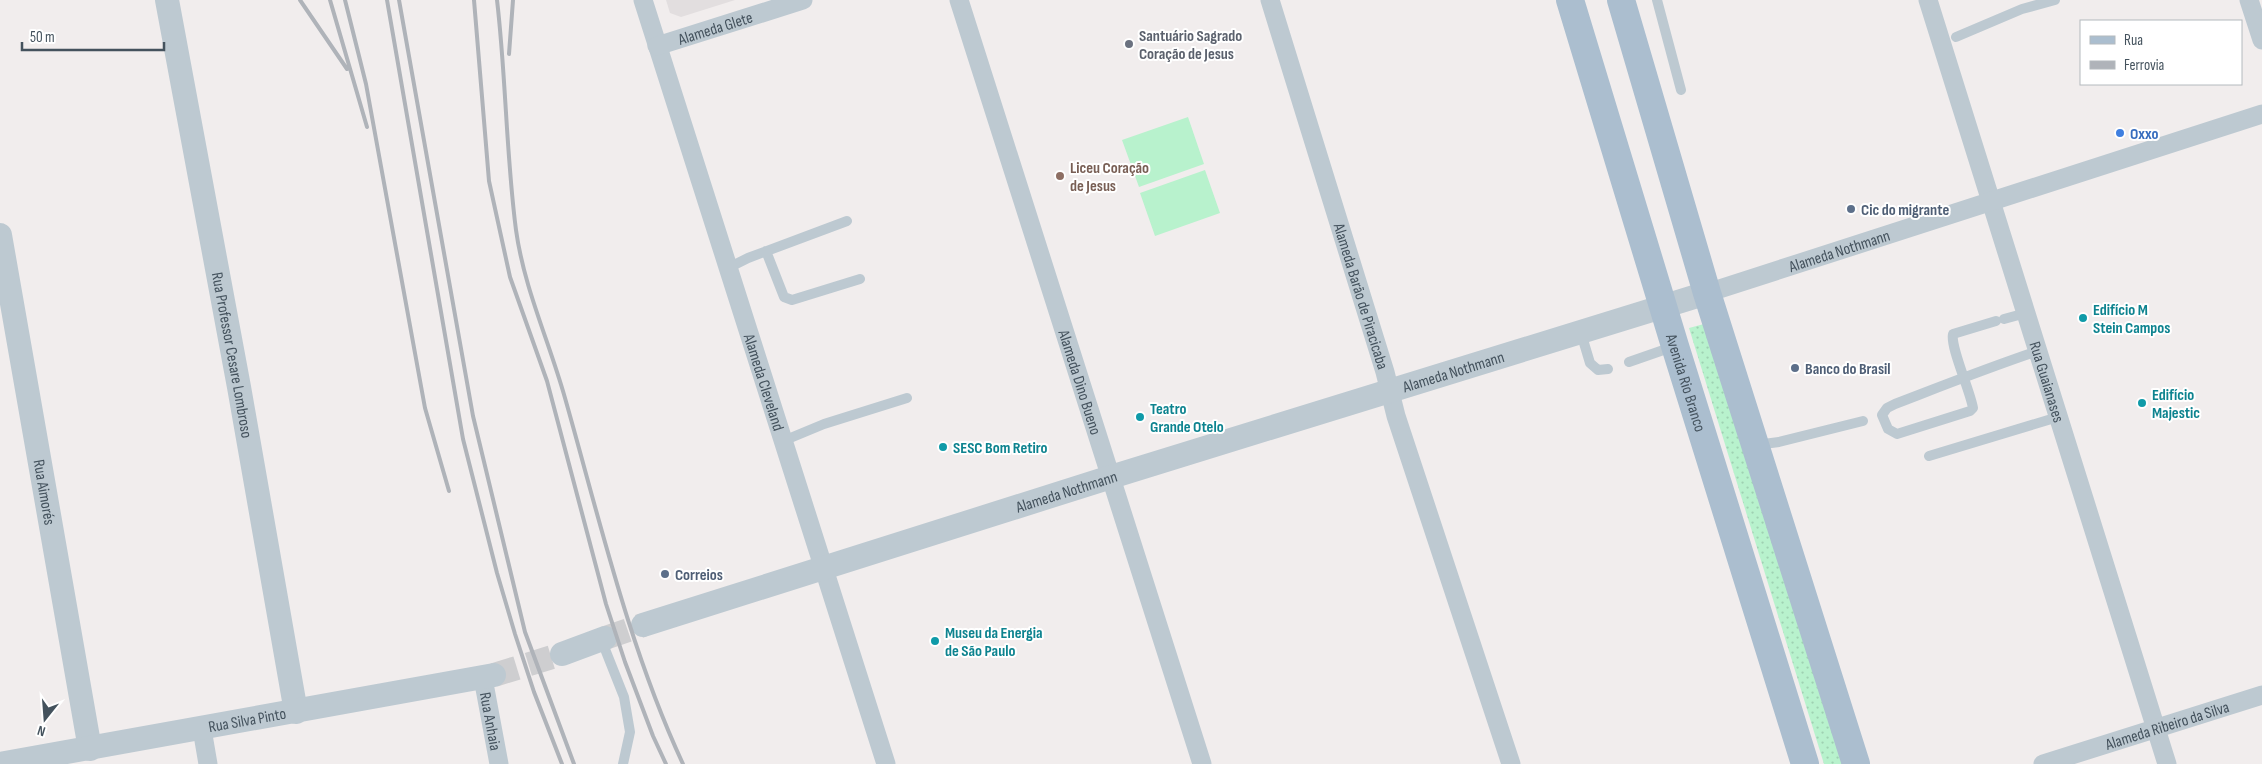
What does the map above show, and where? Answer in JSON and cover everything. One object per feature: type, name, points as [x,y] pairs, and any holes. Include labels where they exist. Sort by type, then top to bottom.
[{"type":"main road","name":"Avenida Rio Branco","points":[[1570,0],[1675,346],[1806,764]]},
{"type":"main road","points":[[1626,2],[1707,293],[1856,764]]},
{"type":"street","name":"Rua Professor Cesare Lombroso","points":[[167,0],[239,387],[296,712]]},
{"type":"street","name":"Alameda Cleveland","points":[[643,0],[886,764]]},
{"type":"street","name":"Alameda Glete","points":[[657,46],[803,0]]},
{"type":"street","name":"Alameda Dino Bueno","points":[[959,0],[1202,764]]},
{"type":"street","name":"Alameda Barão de Piracicaba","points":[[1270,0],[1402,434],[1511,764]]},
{"type":"street","name":"Rua Guaianases","points":[[1928,0],[1949,39],[1991,202],[2167,764]]},
{"type":"street","points":[[2249,0],[2262,40]]},
{"type":"street","name":"Alameda Nothmann","points":[[642,625],[1111,477],[1581,333],[2262,114]]},
{"type":"street","name":"Rua Aimorés","points":[[0,240],[90,749]]},
{"type":"street","points":[[562,654],[603,639]]},
{"type":"street","name":"Rua Silva Pinto","points":[[0,764],[489,677]]},
{"type":"street","name":"Rua Anhaia","points":[[489,677],[499,764]]},
{"type":"street","name":"Alameda Ribeiro da Silva","points":[[2043,764],[2262,695]]},
{"type":"street","points":[[202,729],[208,764]]},
{"type":"lane","points":[[1657,0],[1681,90]]},
{"type":"lane","points":[[1949,39],[2022,9],[2055,0]]},
{"type":"lane","points":[[728,268],[766,251],[847,221]]},
{"type":"lane","points":[[766,251],[784,296],[792,300],[860,278]]},
{"type":"lane","points":[[2026,312],[1953,334],[1952,339],[1965,378],[1972,402],[1970,411],[1897,434],[1888,429],[1882,415],[1887,408],[1965,378],[2038,351]]},
{"type":"lane","points":[[1581,333],[1590,363],[1598,370],[1608,369]]},
{"type":"lane","points":[[1629,362],[1675,346]]},
{"type":"lane","points":[[783,441],[824,424],[907,398]]},
{"type":"lane","points":[[1929,456],[2058,417]]},
{"type":"lane","points":[[1755,445],[1779,442],[1863,421]]},
{"type":"lane","points":[[603,639],[624,697],[630,732],[623,764]]},
{"type":"shaded area","points":[[666,0],[735,0],[681,17],[670,13]]},
{"type":"green space","points":[[1188,117],[1204,164],[1139,187],[1122,140]]},
{"type":"green space","points":[[1205,170],[1220,213],[1155,236],[1140,193]]},
{"type":"green space","points":[[1704,324],[1845,764],[1824,764],[1689,328]]},
{"type":"tunnel","points":[[605,638],[643,625]]},
{"type":"tunnel","points":[[494,675],[562,654]]},
{"type":"railway","points":[[300,0],[347,69]]},
{"type":"railway","points":[[330,0],[367,127]]},
{"type":"railway","points":[[345,0],[366,84],[425,408],[449,491]]},
{"type":"railway","points":[[387,0],[463,439],[497,573],[515,634],[534,692],[562,764]]},
{"type":"railway","points":[[399,0],[473,416],[525,632],[574,764]]},
{"type":"railway","points":[[474,0],[489,181],[510,277],[547,381],[606,604],[625,662],[653,736],[666,764]]},
{"type":"railway","points":[[497,0],[513,201],[516,230],[525,273],[559,377],[631,630],[664,720],[683,764]]},
{"type":"railway","points":[[509,54],[513,0]]},
{"type":"place","name":"Santuário Sagrado Coração de Jesus","points":[[1129,44]]},
{"type":"place","name":"Oxxo","points":[[2120,133]]},
{"type":"place","name":"Liceu Coração de Jesus","points":[[1060,176]]},
{"type":"place","name":"Cic do migrante","points":[[1851,209]]},
{"type":"place","name":"Edifício M Stein Campos","points":[[2083,318]]},
{"type":"place","name":"Banco do Brasil","points":[[1795,368]]},
{"type":"place","name":"Edifício Majestic","points":[[2142,403]]},
{"type":"place","name":"Teatro Grande Otelo","points":[[1140,417]]},
{"type":"place","name":"SESC Bom Retiro","points":[[943,447]]},
{"type":"place","name":"Correios","points":[[665,574]]},
{"type":"place","name":"Museu da Energia de São Paulo","points":[[935,641]]}]
